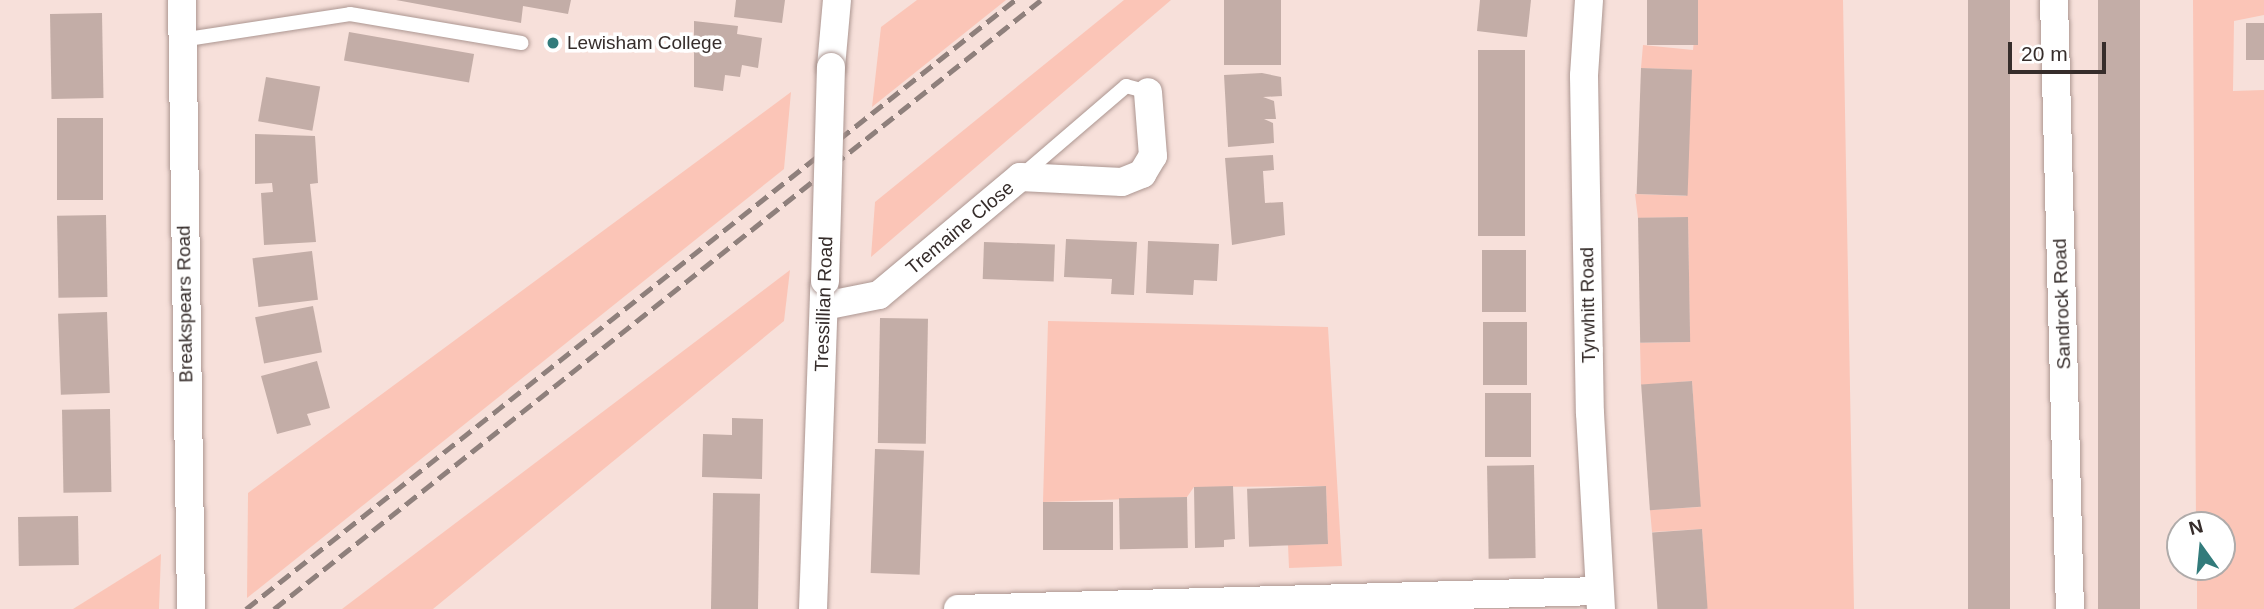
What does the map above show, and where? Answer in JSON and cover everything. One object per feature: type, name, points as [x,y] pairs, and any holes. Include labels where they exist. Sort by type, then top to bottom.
[{"type":"street","name":"Breakspears Road","points":[[182,0],[179,40],[191,609]]},
{"type":"street","name":"Tressillian Road","points":[[813,609],[831,67],[836,0]]},
{"type":"street","name":"Tyrwhitt Road","points":[[1588,0],[1584,90],[1600,600]]},
{"type":"street","name":"Sandrock Road","points":[[2054,0],[2070,609]]},
{"type":"street","name":"Tremaine Close","points":[[824,294],[879,295],[1020,177],[1122,182],[1142,174],[1153,156],[1148,92]]},
{"type":"street","points":[[958,609],[1600,600]]},
{"type":"lane","points":[[179,40],[350,14],[522,43]]},
{"type":"lane","points":[[1020,177],[1126,86],[1148,92]]},
{"type":"shaded area","points":[[917,0],[1006,0],[872,107],[881,27]]},
{"type":"shaded area","points":[[1124,0],[1171,0],[871,257],[875,202]]},
{"type":"shaded area","points":[[1698,0],[1843,0],[1854,609],[1707,609],[1702,529],[1652,532],[1650,510],[1700,507],[1692,381],[1641,385],[1640,343],[1690,342],[1688,217],[1638,218],[1635,194],[1686,196],[1691,70],[1641,68],[1643,45],[1693,50]]},
{"type":"shaded area","points":[[2193,0],[2264,0],[2264,15],[2234,21],[2233,91],[2264,90],[2264,609],[2197,609],[2197,581],[2236,581],[2236,511],[2196,511]]},
{"type":"shaded area","points":[[791,92],[784,169],[247,598],[248,493]]},
{"type":"shaded area","points":[[790,270],[784,321],[433,609],[342,609]]},
{"type":"shaded area","points":[[1048,321],[1328,327],[1342,566],[1289,568],[1288,545],[1328,544],[1326,486],[1194,487],[1187,497],[1043,502]]},
{"type":"shaded area","points":[[161,554],[159,609],[73,609]]},
{"type":"building","points":[[396,0],[571,0],[568,14],[523,6],[521,23]]},
{"type":"building","points":[[736,0],[785,0],[782,23],[734,17]]},
{"type":"building","points":[[1224,0],[1281,0],[1281,65],[1224,65]]},
{"type":"building","points":[[1480,0],[1531,0],[1527,37],[1477,31]]},
{"type":"building","points":[[1647,0],[1698,0],[1698,45],[1647,45]]},
{"type":"building","points":[[1968,0],[2010,0],[2010,609],[1968,609]]},
{"type":"building","points":[[2098,0],[2140,0],[2140,609],[2098,609]]},
{"type":"building","points":[[102,13],[103,98],[51,99],[50,14]]},
{"type":"building","points":[[694,21],[738,26],[737,34],[762,38],[758,68],[742,65],[740,77],[725,75],[723,91],[694,87]]},
{"type":"building","points":[[2246,23],[2264,23],[2264,60],[2246,60]]},
{"type":"building","points":[[349,32],[474,54],[469,83],[344,61]]},
{"type":"building","points":[[1478,50],[1525,50],[1525,236],[1478,236]]},
{"type":"building","points":[[1641,68],[1692,70],[1688,196],[1637,194]]},
{"type":"building","points":[[1262,73],[1281,77],[1282,96],[1263,97],[1274,101],[1276,119],[1264,119],[1273,123],[1274,143],[1228,147],[1224,75]]},
{"type":"building","points":[[266,77],[320,87],[312,131],[258,121]]},
{"type":"building","points":[[57,118],[103,118],[103,200],[57,200]]},
{"type":"building","points":[[255,134],[315,136],[318,183],[310,184],[316,242],[264,245],[261,193],[273,192],[272,183],[255,184]]},
{"type":"building","points":[[1273,155],[1274,170],[1263,171],[1265,203],[1283,202],[1285,235],[1232,245],[1225,158]]},
{"type":"building","points":[[106,215],[107,297],[58,298],[57,216]]},
{"type":"building","points":[[1688,217],[1690,342],[1640,343],[1638,218]]},
{"type":"building","points":[[1066,239],[1137,242],[1134,295],[1111,294],[1112,279],[1064,277]]},
{"type":"building","points":[[1148,241],[1219,244],[1217,281],[1194,280],[1193,295],[1146,293]]},
{"type":"building","points":[[984,242],[1055,244],[1054,281],[983,279]]},
{"type":"building","points":[[1482,250],[1526,250],[1526,312],[1482,312]]},
{"type":"building","points":[[312,251],[318,300],[258,307],[252,258]]},
{"type":"building","points":[[313,306],[322,352],[264,363],[255,317]]},
{"type":"building","points":[[107,312],[110,393],[61,395],[58,314]]},
{"type":"building","points":[[880,318],[928,319],[926,444],[878,443]]},
{"type":"building","points":[[1483,322],[1527,322],[1527,385],[1483,385]]},
{"type":"building","points":[[317,361],[330,408],[307,414],[311,425],[277,434],[261,376]]},
{"type":"building","points":[[1692,381],[1701,507],[1650,510],[1641,385]]},
{"type":"building","points":[[1485,393],[1531,393],[1531,457],[1485,457]]},
{"type":"building","points":[[110,409],[111,492],[63,493],[62,410]]},
{"type":"building","points":[[732,418],[763,419],[762,479],[702,477],[703,434],[732,435]]},
{"type":"building","points":[[875,449],[924,451],[920,575],[871,573]]},
{"type":"building","points":[[1534,465],[1536,558],[1489,559],[1487,466]]},
{"type":"building","points":[[1233,486],[1235,539],[1224,540],[1224,547],[1195,548],[1194,487]]},
{"type":"building","points":[[1326,486],[1328,544],[1249,547],[1247,489]]},
{"type":"building","points":[[713,493],[760,494],[758,609],[711,609]]},
{"type":"building","points":[[1187,497],[1188,548],[1120,549],[1119,498]]},
{"type":"building","points":[[1043,502],[1113,502],[1113,550],[1043,550]]},
{"type":"building","points":[[78,516],[79,565],[19,566],[18,517]]},
{"type":"building","points":[[1702,529],[1708,609],[1657,609],[1652,532]]},
{"type":"railway","points":[[246,609],[1015,0]]},
{"type":"railway","points":[[274,609],[1041,0]]},
{"type":"place","name":"Lewisham College","points":[[553,43]]}]
